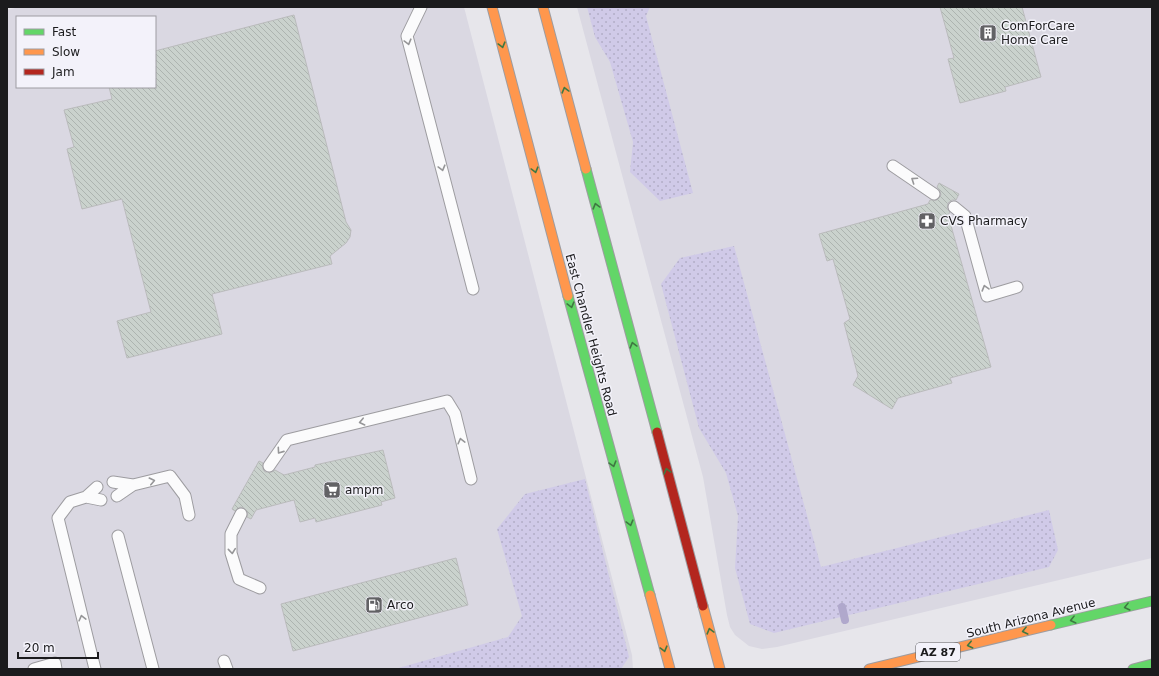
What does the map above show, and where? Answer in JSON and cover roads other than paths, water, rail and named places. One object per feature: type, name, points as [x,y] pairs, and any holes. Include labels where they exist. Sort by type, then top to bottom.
[{"type":"main road","name":"East Chandler Heights Road","points":[[492,7],[603,426],[670,669]]},
{"type":"main road","points":[[543,7],[720,669]]},
{"type":"main road","name":"South Arizona Avenue","points":[[869,669],[1152,601]]},
{"type":"main road","points":[[1133,669],[1152,664]]},
{"type":"lane","points":[[421,7],[407,36],[474,289]]},
{"type":"lane","points":[[893,166],[934,194]]},
{"type":"lane","points":[[954,207],[965,216],[987,296],[1017,288]]},
{"type":"lane","points":[[269,466],[288,440],[447,401],[455,414],[471,479]]},
{"type":"lane","points":[[117,496],[133,486],[170,476],[184,496],[189,515]]},
{"type":"lane","points":[[113,482],[133,486]]},
{"type":"lane","points":[[95,669],[58,518],[70,502],[86,497],[97,487]]},
{"type":"lane","points":[[86,497],[101,500]]},
{"type":"lane","points":[[241,514],[231,534],[231,553],[239,579],[260,588]]},
{"type":"lane","points":[[118,536],[153,669]]},
{"type":"lane","points":[[34,669],[55,664],[56,669]]},
{"type":"waterway","points":[[842,607],[845,620]]},
{"type":"place","name":"ComForCare Home Care","points":[[988,33]]},
{"type":"place","name":"CVS Pharmacy","points":[[927,221]]},
{"type":"place","name":"ampm","points":[[332,490]]},
{"type":"place","name":"Arco","points":[[374,605]]}]
